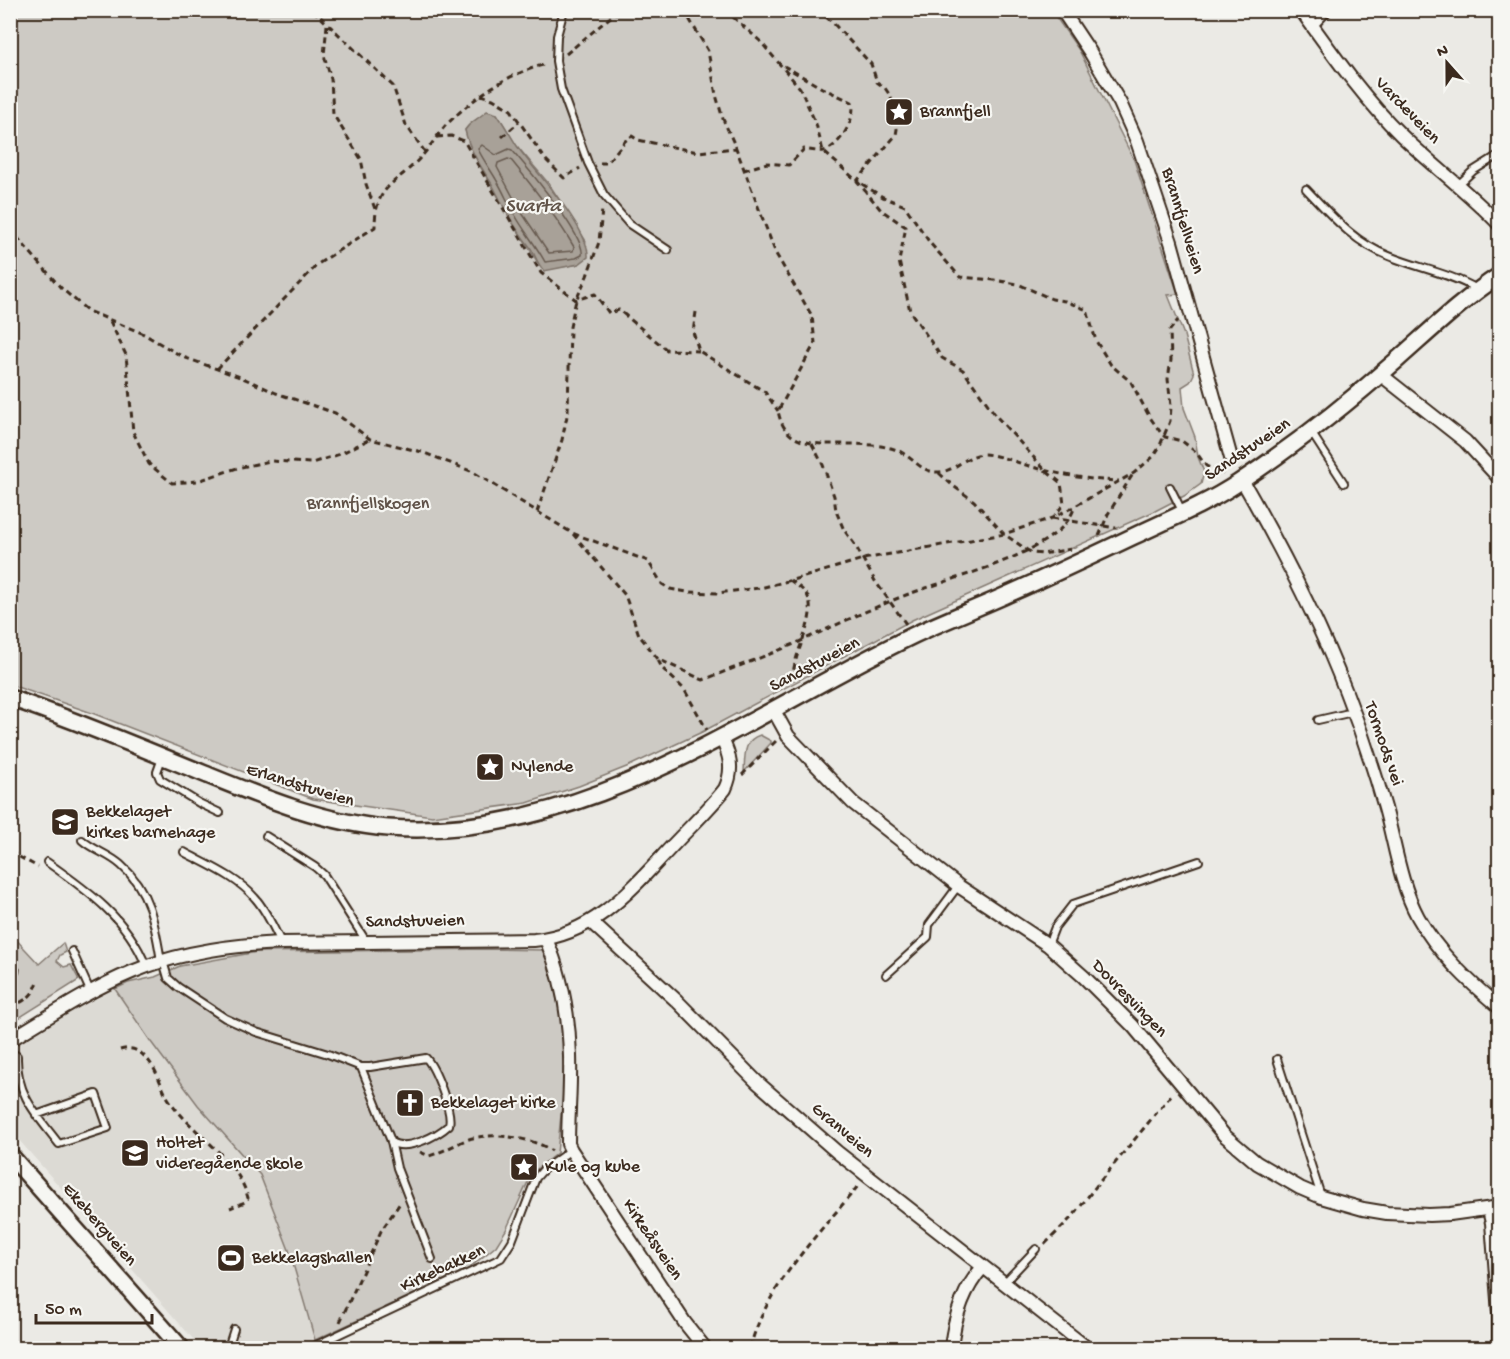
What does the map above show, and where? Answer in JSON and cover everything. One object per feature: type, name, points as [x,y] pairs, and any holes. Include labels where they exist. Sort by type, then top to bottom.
[{"type":"street","name":"Brannfjellveien","points":[[1062,10],[1120,103],[1137,141],[1168,232],[1231,458]]},
{"type":"street","name":"Vardeveien","points":[[1301,10],[1381,114],[1500,225]]},
{"type":"street","name":"Sandstuveien","points":[[717,740],[914,635],[1080,562],[1183,513],[1311,431],[1477,290],[1500,275]]},
{"type":"street","points":[[1380,374],[1466,441],[1500,479]]},
{"type":"street","name":"Tormods vei","points":[[1236,478],[1310,609],[1353,712],[1377,780],[1406,886],[1418,916],[1434,942],[1456,968],[1500,1008]]},
{"type":"street","name":"Erlandstuveien","points":[[10,698],[258,796],[327,818],[384,827],[432,829],[496,823],[554,809],[623,784],[717,740]]},
{"type":"street","name":"Dovresvingen","points":[[773,709],[788,736],[853,803],[958,885],[1029,928],[1084,977],[1133,1026],[1224,1135],[1252,1159],[1285,1181],[1321,1197],[1363,1209],[1387,1213],[1450,1214],[1494,1209]]},
{"type":"street","points":[[717,740],[730,761],[728,782]]},
{"type":"street","name":"Sandstuveien","points":[[10,1040],[91,993],[146,966],[242,945],[546,939],[575,930],[591,922],[611,907],[641,879],[719,796],[728,782]]},
{"type":"street","name":"Granveien","points":[[591,922],[672,996],[757,1082],[837,1152],[1087,1348]]},
{"type":"street","name":"Kirkeåsveien","points":[[546,939],[561,985],[568,1027],[570,1057],[566,1154],[705,1348]]},
{"type":"street","name":"Ekebergveien","points":[[10,1155],[181,1348]]},
{"type":"street","points":[[1494,1209],[1492,1223],[1499,1299],[1499,1348]]},
{"type":"street","points":[[951,1348],[954,1322],[960,1306],[975,1276],[983,1267]]},
{"type":"lane","points":[[564,10],[557,36],[556,61],[561,89],[588,163],[604,195],[629,224],[668,250]]},
{"type":"lane","points":[[1313,27],[1329,10]]},
{"type":"lane","points":[[1458,185],[1473,171],[1500,154]]},
{"type":"lane","points":[[1306,189],[1343,228],[1375,249],[1413,265],[1449,275],[1477,290]]},
{"type":"lane","points":[[1311,431],[1344,483]]},
{"type":"lane","points":[[1170,487],[1183,513]]},
{"type":"lane","points":[[1318,720],[1353,712]]},
{"type":"lane","points":[[162,757],[157,772],[160,779],[220,813]]},
{"type":"lane","points":[[266,836],[324,875],[366,942]]},
{"type":"lane","points":[[82,840],[122,866],[141,889],[152,912],[162,961],[168,978],[225,1018],[256,1032],[361,1067],[420,1058],[429,1060],[451,1121],[447,1128],[416,1143],[400,1145],[390,1141]]},
{"type":"lane","points":[[184,852],[229,878],[254,897],[262,907],[281,943]]},
{"type":"lane","points":[[1048,945],[1055,927],[1073,904],[1199,861]]},
{"type":"lane","points":[[47,862],[106,908],[138,947],[146,966]]},
{"type":"lane","points":[[886,975],[928,937],[929,925],[958,885]]},
{"type":"lane","points":[[72,951],[91,993]]},
{"type":"lane","points":[[10,1051],[17,1056],[17,1066],[26,1101],[36,1115],[59,1144],[108,1128],[96,1094],[36,1115]]},
{"type":"lane","points":[[1277,1059],[1321,1197]]},
{"type":"lane","points":[[361,1067],[432,1259]]},
{"type":"lane","name":"Kirkebakken","points":[[310,1348],[501,1258],[512,1241],[536,1178],[543,1170],[566,1154]]},
{"type":"lane","points":[[1004,1284],[1036,1249]]},
{"type":"lane","points":[[228,1348],[234,1329]]},
{"type":"path","points":[[313,10],[393,86],[406,125],[425,152]]},
{"type":"path","points":[[375,209],[386,188],[481,95],[506,78],[556,61],[619,10]]},
{"type":"path","points":[[684,10],[708,51],[723,119],[776,254],[812,316],[815,343],[778,411]]},
{"type":"path","points":[[725,10],[760,41],[800,88],[816,124],[823,151],[857,181],[881,210],[906,227],[898,261],[910,311],[942,358],[963,370],[997,417],[1046,471],[1061,483],[1065,498],[1062,509],[1052,518]]},
{"type":"path","points":[[818,10],[871,64],[877,82],[891,97],[896,135],[857,181]]},
{"type":"path","points":[[217,369],[318,264],[375,227],[375,209],[366,184],[361,159],[333,114],[331,79],[324,55],[327,25]]},
{"type":"path","points":[[744,170],[767,163],[789,165],[804,149],[823,151],[831,147],[848,128],[854,105],[852,102],[822,88],[781,64]]},
{"type":"path","points":[[481,95],[511,110],[546,160],[564,178],[588,163],[607,163],[632,136],[638,140],[698,152],[736,148]]},
{"type":"path","points":[[502,137],[519,122]]},
{"type":"path","points":[[437,136],[452,136],[464,141],[541,273],[576,300]]},
{"type":"path","points":[[857,181],[883,197],[904,206],[930,243],[960,277],[1018,284],[1052,299],[1065,301],[1087,310],[1096,341],[1111,365],[1131,382],[1149,416],[1165,437],[1182,441],[1196,452],[1210,470],[1236,478]]},
{"type":"path","points":[[537,512],[562,440],[568,411],[569,338],[576,300],[599,242],[604,195]]},
{"type":"path","points":[[10,229],[62,288],[88,310],[155,340],[183,357],[335,413],[370,439],[422,452],[473,472],[572,533],[648,561],[662,584],[669,589],[717,593],[760,588],[863,559],[1004,534],[1052,518],[1121,481],[1153,457],[1165,437],[1171,406],[1168,379],[1171,360],[1170,330],[1174,322],[1190,314]]},
{"type":"path","points":[[576,300],[595,294],[609,313],[619,310],[667,350],[699,351],[765,392],[778,411],[780,420],[797,440],[812,444],[872,445],[894,448],[905,453],[923,469],[939,473],[974,501],[1004,534],[1026,550],[1034,554],[1042,554],[1071,549],[1080,562]]},
{"type":"path","points":[[696,312],[693,332],[699,351]]},
{"type":"path","points":[[109,320],[126,355],[133,432],[149,464],[172,483],[198,481],[237,468],[270,461],[312,463],[340,454],[370,439]]},
{"type":"path","points":[[812,444],[823,465],[844,530],[875,581],[914,635]]},
{"type":"path","points":[[939,473],[965,459],[984,454],[1046,471],[1121,481]]},
{"type":"path","points":[[1098,553],[1097,542],[1102,527],[1134,473]]},
{"type":"path","points":[[658,659],[703,680],[890,602],[982,569],[1026,550],[1054,534],[1068,522],[1075,506]]},
{"type":"path","points":[[1052,518],[1120,529],[1134,536]]},
{"type":"path","points":[[572,533],[625,595],[639,635],[658,659],[662,668],[684,689],[717,740]]},
{"type":"path","points":[[790,580],[808,597],[810,609],[808,623],[794,664],[793,682],[796,697]]},
{"type":"path","points":[[728,782],[737,780],[776,741]]},
{"type":"path","points":[[10,852],[40,868],[47,862]]},
{"type":"path","points":[[10,962],[19,969],[10,994]]},
{"type":"path","points":[[11,1005],[24,1001],[35,990],[38,981]]},
{"type":"path","points":[[120,1050],[135,1049],[147,1058],[174,1107],[240,1178],[248,1198],[245,1202],[230,1208]]},
{"type":"path","points":[[1036,1249],[1047,1243],[1073,1216],[1181,1084]]},
{"type":"path","points":[[416,1143],[421,1154],[429,1156],[472,1138],[514,1137],[566,1154]]},
{"type":"path","points":[[750,1348],[757,1322],[775,1290],[867,1175]]},
{"type":"path","points":[[337,1335],[345,1307],[381,1231],[394,1210],[408,1195]]},
{"type":"shaded area","name":"Holtet videregående skole","points":[[115,989],[198,1105],[260,1175],[289,1250],[315,1339],[296,1348],[201,1348],[11,1131],[10,1050]]},
{"type":"green space","name":"Brannfjellskogen","points":[[1051,10],[1079,50],[1134,160],[1178,294],[1168,295],[1184,335],[1194,374],[1190,382],[1182,387],[1184,408],[1195,437],[1198,457],[1204,472],[1201,484],[1155,511],[912,620],[702,732],[629,766],[527,803],[432,816],[313,799],[92,713],[11,685],[11,11]],"holes":[[[497,114],[516,145],[549,184],[586,241],[579,264],[544,270],[541,268],[478,163],[465,130],[479,118]]]},
{"type":"green space","points":[[760,735],[771,743],[744,772],[748,745],[754,737]]},
{"type":"green space","points":[[11,934],[39,964],[63,943],[66,952],[60,955],[57,961],[64,967],[71,965],[79,980],[11,1023]]},
{"type":"green space","points":[[546,950],[568,1050],[557,1153],[532,1173],[506,1230],[496,1246],[468,1269],[315,1340],[289,1250],[260,1175],[198,1105],[115,989],[128,983],[155,977],[180,966],[257,952]]},
{"type":"water","name":"Svarta","points":[[487,111],[497,114],[517,146],[571,216],[586,245],[588,257],[579,264],[544,271],[509,217],[472,151],[465,130]]},
{"type":"place","name":"Brannfjell","points":[[899,112]]},
{"type":"place","name":"Nylende","points":[[490,767]]},
{"type":"place","name":"Bekkelaget kirkes barnehage","points":[[65,822]]},
{"type":"place","name":"Bekkelaget kirke","points":[[410,1103]]},
{"type":"place","name":"Holtet videregående skole","points":[[135,1153]]},
{"type":"place","name":"Kule og kube","points":[[524,1167]]},
{"type":"place","name":"Bekkelagshallen","points":[[231,1258]]}]
